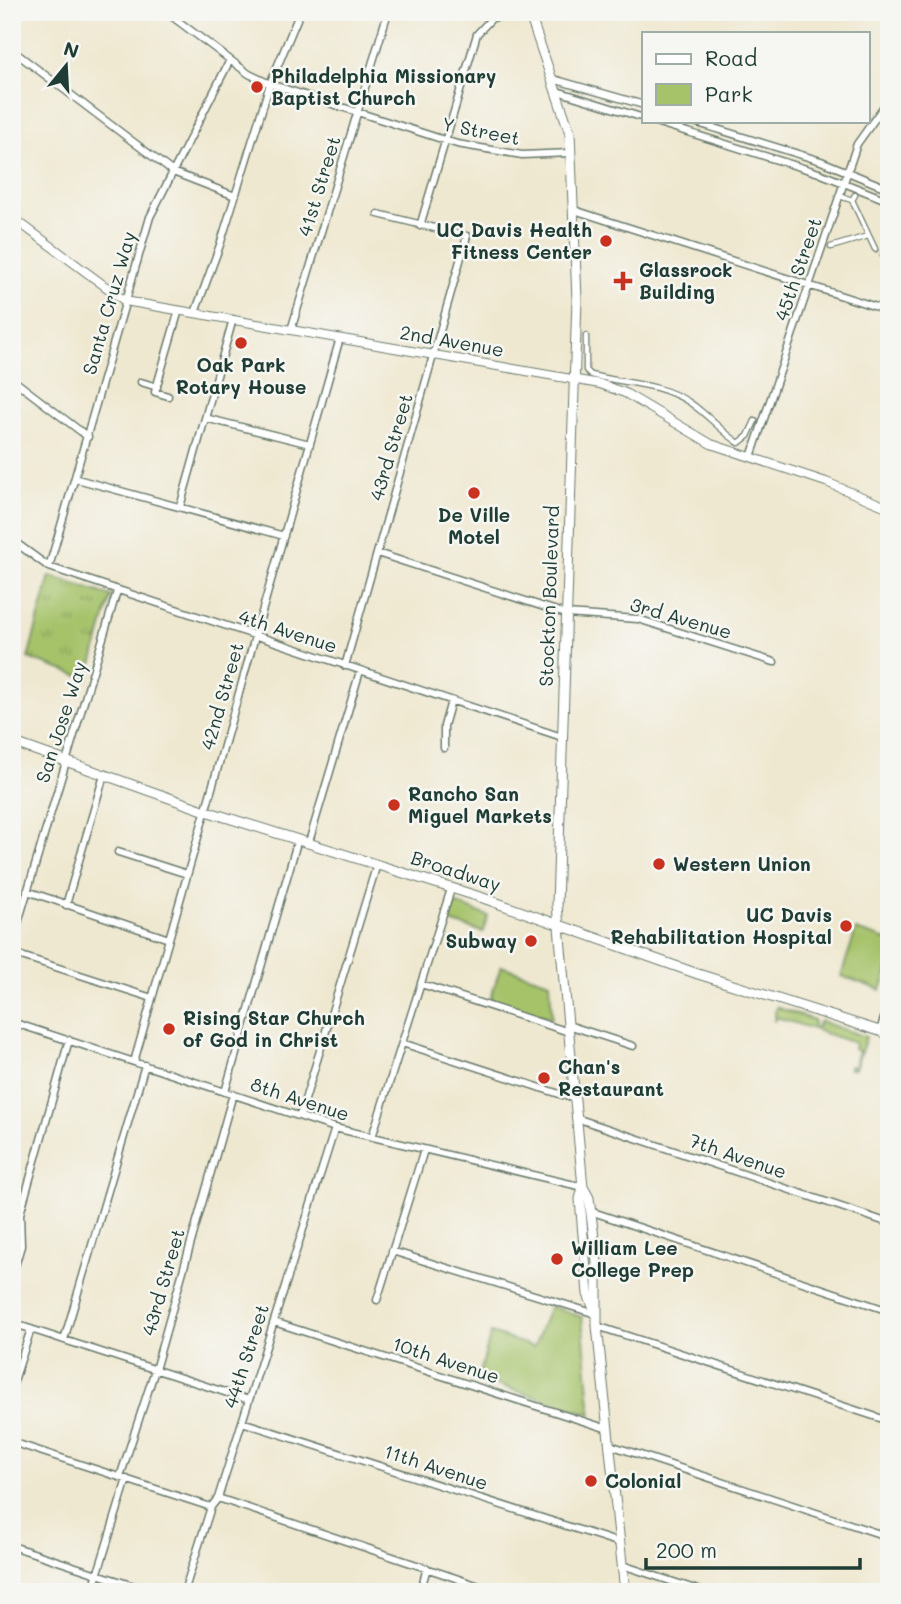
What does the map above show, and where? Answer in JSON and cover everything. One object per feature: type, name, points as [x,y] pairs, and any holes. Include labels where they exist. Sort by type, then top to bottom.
[{"type":"main road","name":"Stockton Boulevard","points":[[528,12],[568,124],[574,210],[578,287],[558,924],[583,1187],[580,1199],[588,1294],[596,1314]]},
{"type":"main road","name":"Broadway","points":[[12,742],[206,811],[377,864],[698,974],[884,1032]]},
{"type":"main road","name":"Stockton Boulevard","points":[[583,1187],[589,1198],[599,1290],[597,1326],[625,1592]]},
{"type":"street","name":"Y Street","points":[[166,12],[230,60],[270,85],[445,141],[522,155],[571,153]]},
{"type":"street","points":[[195,313],[270,85],[300,12]]},
{"type":"street","name":"41st Street","points":[[291,330],[388,12]]},
{"type":"street","points":[[378,214],[420,226],[481,27],[500,15],[528,12]]},
{"type":"street","points":[[12,50],[173,172],[235,196]]},
{"type":"street","name":"Santa Cruz Way","points":[[49,568],[77,479],[150,217],[230,60]]},
{"type":"street","points":[[553,79],[642,104]]},
{"type":"street","points":[[557,91],[642,117]]},
{"type":"street","name":"45th Street","points":[[751,457],[857,144],[889,99]]},
{"type":"street","points":[[655,122],[819,173],[889,201]]},
{"type":"street","points":[[694,122],[821,161],[889,189]]},
{"type":"street","points":[[844,197],[853,198],[875,249]]},
{"type":"street","points":[[574,210],[889,311]]},
{"type":"street","name":"2nd Avenue","points":[[12,217],[125,301],[575,378],[625,393],[693,436],[826,482],[889,509]]},
{"type":"street","name":"43rd Street","points":[[345,666],[467,236],[420,226]]},
{"type":"street","points":[[831,247],[868,236]]},
{"type":"street","points":[[168,396],[155,392],[179,310]]},
{"type":"street","points":[[180,507],[233,320]]},
{"type":"street","points":[[586,336],[586,370],[591,375],[635,381],[678,396],[705,414],[739,443],[748,436],[755,421]]},
{"type":"street","name":"42nd Street","points":[[134,1062],[340,338]]},
{"type":"street","points":[[12,379],[88,437]]},
{"type":"street","points":[[141,382],[156,387]]},
{"type":"street","points":[[205,418],[310,444]]},
{"type":"street","points":[[77,479],[284,536]]},
{"type":"street","name":"4th Avenue","points":[[12,540],[49,568],[562,737]]},
{"type":"street","name":"3rd Avenue","points":[[377,554],[566,614],[638,619],[774,662]]},
{"type":"street","name":"San Jose Way","points":[[12,943],[117,592]]},
{"type":"street","points":[[309,842],[360,671]]},
{"type":"street","points":[[444,748],[444,726],[451,701]]},
{"type":"street","points":[[66,905],[104,775]]},
{"type":"street","points":[[225,1092],[298,839]]},
{"type":"street","points":[[118,852],[187,874]]},
{"type":"street","points":[[300,1116],[377,864]]},
{"type":"street","points":[[372,1137],[451,889]]},
{"type":"street","points":[[27,891],[169,939]]},
{"type":"street","points":[[12,953],[152,998]]},
{"type":"street","points":[[421,984],[633,1046]]},
{"type":"street","points":[[884,1032],[889,1003]]},
{"type":"street","name":"8th Avenue","points":[[12,1022],[335,1128],[583,1187]]},
{"type":"street","points":[[12,1276],[21,1246],[20,1214],[69,1040]]},
{"type":"street","points":[[402,1043],[575,1099]]},
{"type":"street","points":[[64,1340],[145,1065]]},
{"type":"street","name":"43rd Street","points":[[92,1592],[233,1094]]},
{"type":"street","name":"7th Avenue","points":[[576,1118],[889,1223]]},
{"type":"street","name":"44th Street","points":[[184,1592],[211,1507],[218,1498],[335,1128]]},
{"type":"street","points":[[376,1300],[424,1150]]},
{"type":"street","points":[[590,1211],[889,1311]]},
{"type":"street","points":[[392,1251],[596,1314]]},
{"type":"street","name":"10th Avenue","points":[[274,1322],[608,1429]]},
{"type":"street","points":[[12,1323],[249,1400]]},
{"type":"street","points":[[597,1326],[889,1421]]},
{"type":"street","points":[[12,1387],[31,1329]]},
{"type":"street","name":"11th Avenue","points":[[242,1422],[620,1543]]},
{"type":"street","points":[[12,1442],[211,1507]]},
{"type":"street","points":[[610,1445],[889,1536]]},
{"type":"street","points":[[218,1498],[497,1592]]},
{"type":"street","points":[[12,1546],[152,1592]]},
{"type":"street","points":[[622,1565],[704,1592]]},
{"type":"street","points":[[420,1592],[428,1568]]},
{"type":"green space","points":[[50,576],[111,596],[88,679],[28,658]]},
{"type":"green space","points":[[457,904],[488,916],[483,932],[447,921],[451,909]]},
{"type":"green space","points":[[856,930],[886,940],[889,936],[889,967],[881,990],[841,976]]},
{"type":"green space","points":[[501,966],[550,982],[552,1018],[490,1000]]},
{"type":"green space","points":[[776,1007],[814,1020],[813,1029],[776,1017],[774,1022]]},
{"type":"green space","points":[[820,1021],[866,1037],[855,1069],[849,1069],[849,1066],[854,1067],[859,1051],[854,1049],[855,1043],[815,1030]]},
{"type":"green space","points":[[550,1306],[582,1317],[591,1414],[478,1379],[491,1333],[534,1347]]},
{"type":"tunnel","points":[[875,249],[889,265]]},
{"type":"place","name":"Philadelphia Missionary Baptist Church","points":[[257,87]]},
{"type":"place","name":"UC Davis Health Fitness Center","points":[[606,241]]},
{"type":"place","name":"Glassrock Building","points":[[623,281]]},
{"type":"place","name":"Oak Park Rotary House","points":[[241,343]]},
{"type":"place","name":"De Ville Motel","points":[[474,493]]},
{"type":"place","name":"Rancho San Miguel Markets","points":[[394,805]]},
{"type":"place","name":"Western Union","points":[[659,864]]},
{"type":"place","name":"UC Davis Rehabilitation Hospital","points":[[846,926]]},
{"type":"place","name":"Subway","points":[[531,941]]},
{"type":"place","name":"Rising Star Church of God in Christ","points":[[169,1029]]},
{"type":"place","name":"Chan's Restaurant","points":[[544,1078]]},
{"type":"place","name":"William Lee College Prep","points":[[557,1259]]},
{"type":"place","name":"Colonial","points":[[591,1481]]}]
